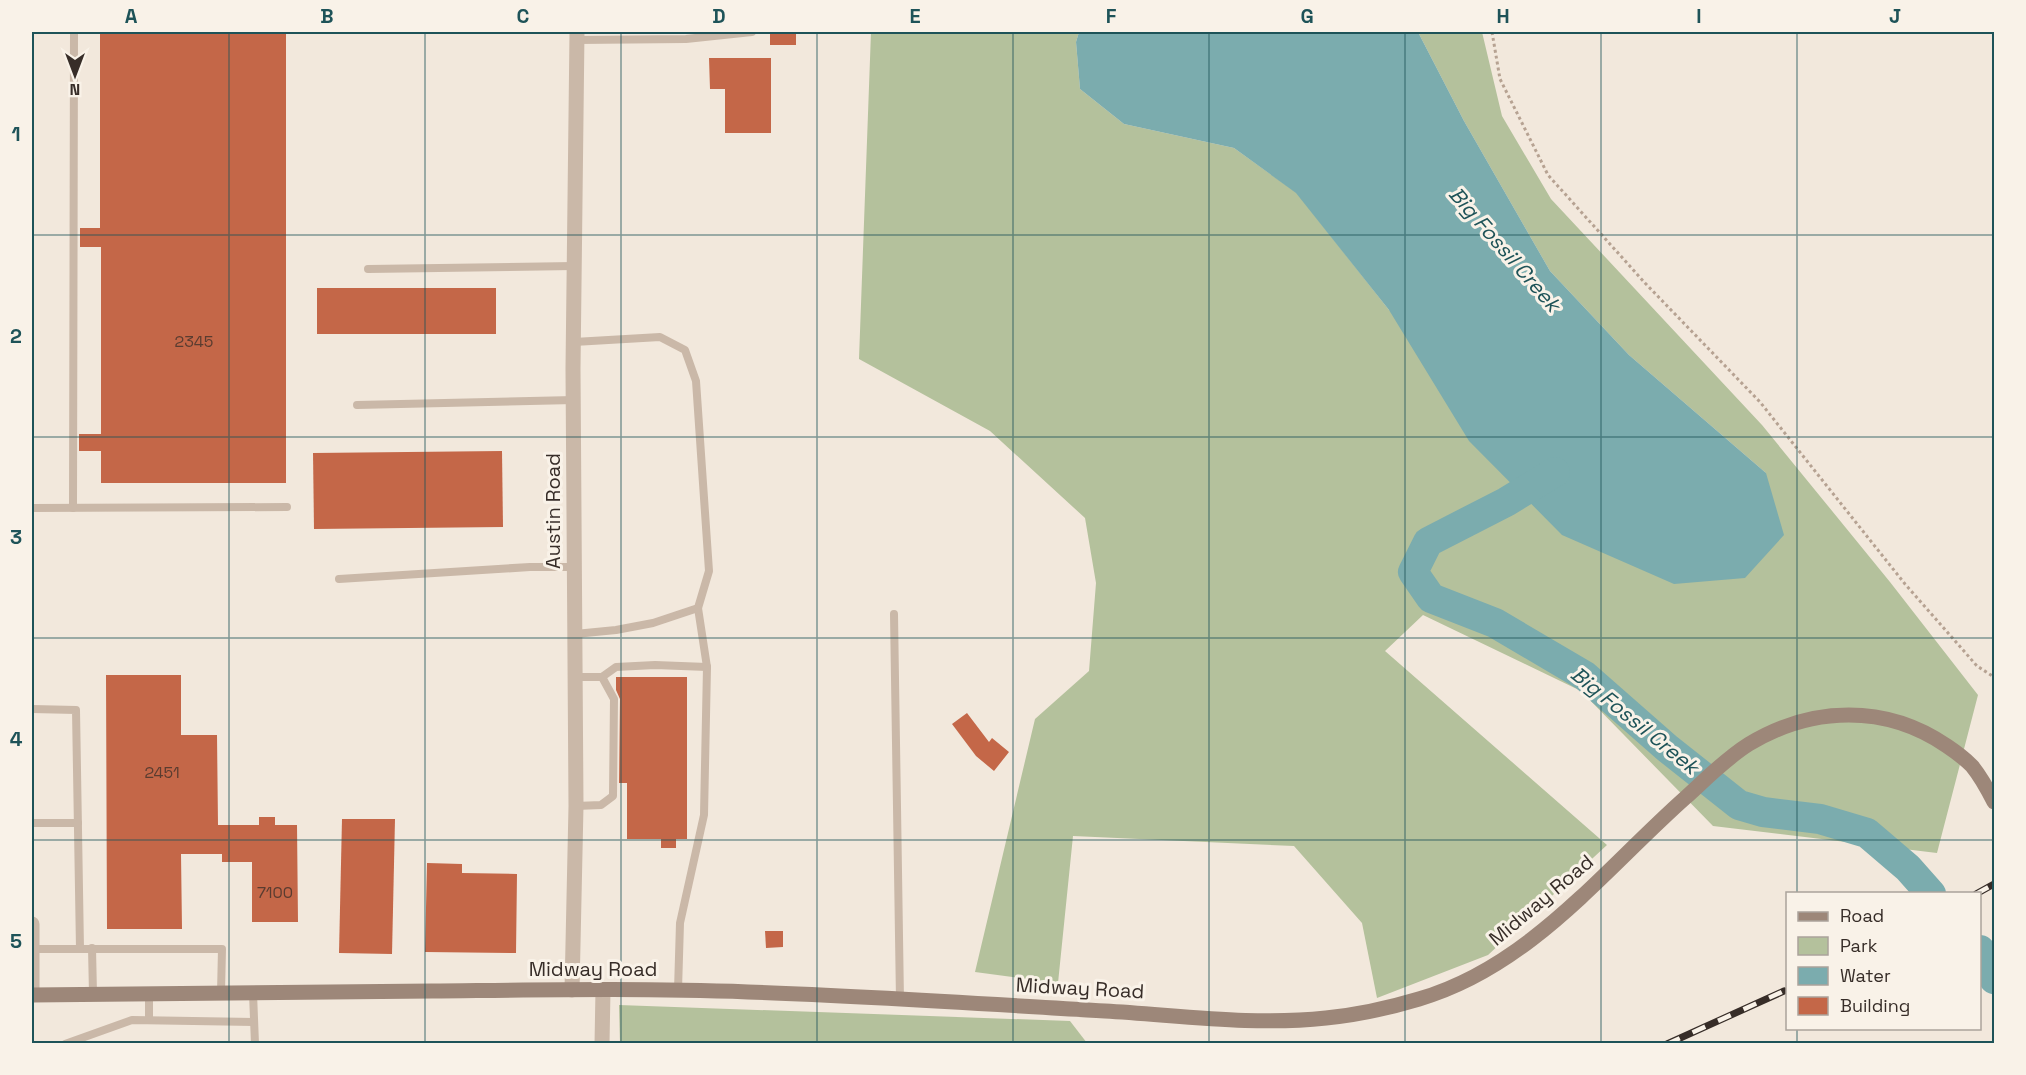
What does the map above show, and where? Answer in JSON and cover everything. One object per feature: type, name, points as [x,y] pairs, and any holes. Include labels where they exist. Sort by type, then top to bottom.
[{"type":"main road","name":"Midway Road","points":[[32,994],[678,990],[900,1000],[1259,1021],[1325,1018],[1389,1007],[1447,990],[1499,964],[1583,895],[1731,757],[1772,733],[1795,724],[1843,714],[1868,715],[1919,728],[1972,766],[1995,802]]},
{"type":"street","name":"Austin Road","points":[[572,990],[576,806],[574,266],[577,36]]},
{"type":"street","points":[[32,924],[32,994]]},
{"type":"street","points":[[602,1044],[603,990]]},
{"type":"lane","points":[[73,508],[74,32]]},
{"type":"lane","points":[[577,36],[686,39],[752,32]]},
{"type":"lane","points":[[368,269],[574,266]]},
{"type":"lane","points":[[574,342],[660,337],[685,350],[696,381],[709,571],[698,608],[707,667],[704,814],[680,923],[678,990]]},
{"type":"lane","points":[[357,405],[574,400]]},
{"type":"lane","points":[[32,508],[287,507]]},
{"type":"lane","points":[[339,579],[530,567],[574,567]]},
{"type":"lane","points":[[575,634],[653,623],[698,608]]},
{"type":"lane","points":[[894,615],[900,1000]]},
{"type":"lane","points":[[576,677],[602,676],[616,667],[655,665],[707,667]]},
{"type":"lane","points":[[576,806],[601,804],[613,796],[614,699],[602,676]]},
{"type":"lane","points":[[32,709],[76,710],[80,949]]},
{"type":"lane","points":[[32,823],[78,824]]},
{"type":"lane","points":[[92,948],[93,994]]},
{"type":"lane","points":[[32,949],[222,949],[222,993]]},
{"type":"lane","points":[[253,993],[255,1044]]},
{"type":"lane","points":[[149,994],[149,1020]]},
{"type":"lane","points":[[65,1044],[132,1020],[254,1022]]},
{"type":"path","points":[[1492,32],[1500,79],[1548,175],[1653,291],[1760,402],[1905,584],[1977,666],[1995,677]]},
{"type":"green space","points":[[871,32],[1079,32],[1076,42],[1080,89],[1124,124],[1234,148],[1297,193],[1389,310],[1766,473],[1629,355],[1550,271],[1464,121],[1418,32],[1482,32],[1502,116],[1551,199],[1762,425],[1890,582],[1978,695],[1937,853],[1713,826],[1581,691],[1423,615],[1385,651],[1607,845],[1488,955],[1377,998],[1362,923],[1294,846],[1073,836],[1058,983],[975,972],[1035,719],[1089,671],[1096,583],[1085,518],[990,431],[859,359]]},
{"type":"green space","points":[[619,1005],[1070,1021],[1087,1043],[620,1043]]},
{"type":"water","points":[[1079,32],[1418,32],[1464,121],[1550,271],[1629,355],[1766,473],[1784,535],[1745,578],[1674,584],[1562,535],[1469,441],[1389,310],[1296,193],[1234,148],[1124,124],[1080,89],[1076,42]]},
{"type":"building","points":[[100,32],[286,32],[286,483],[101,483],[101,451],[79,451],[79,434],[101,434],[101,247],[80,247],[80,228],[100,228]]},
{"type":"building","points":[[770,32],[796,32],[796,45],[770,45]]},
{"type":"building","points":[[709,58],[771,58],[771,133],[725,133],[725,89],[710,89]]},
{"type":"building","points":[[317,288],[496,288],[496,334],[317,334]]},
{"type":"building","points":[[502,451],[503,527],[314,529],[313,453]]},
{"type":"building","points":[[106,675],[181,675],[181,735],[217,735],[218,825],[259,825],[259,817],[275,817],[275,825],[297,825],[298,922],[252,922],[252,862],[222,862],[222,854],[181,854],[182,929],[107,929]]},
{"type":"building","points":[[616,677],[687,677],[687,839],[676,839],[676,848],[661,848],[661,839],[627,839],[627,783],[619,783],[620,699],[616,690]]},
{"type":"building","points":[[967,713],[989,742],[992,738],[1009,752],[994,771],[976,756],[952,724]]},
{"type":"building","points":[[342,819],[395,819],[392,954],[339,953]]},
{"type":"building","points":[[427,863],[462,864],[462,873],[517,874],[516,953],[425,952]]},
{"type":"building","points":[[765,931],[783,931],[783,947],[766,948]]},
{"type":"waterway","name":"Big Fossil Creek","points":[[1555,472],[1506,502],[1428,542],[1413,572],[1431,598],[1495,623],[1585,676],[1667,748],[1739,805],[1763,812],[1820,819],[1867,833],[1908,868],[1929,892]]},
{"type":"waterway","name":"Big Fossil Creek","points":[[1981,952],[1994,979]]},
{"type":"railway","points":[[1980,892],[1994,884]]},
{"type":"railway","points":[[1667,1044],[1784,991]]}]
